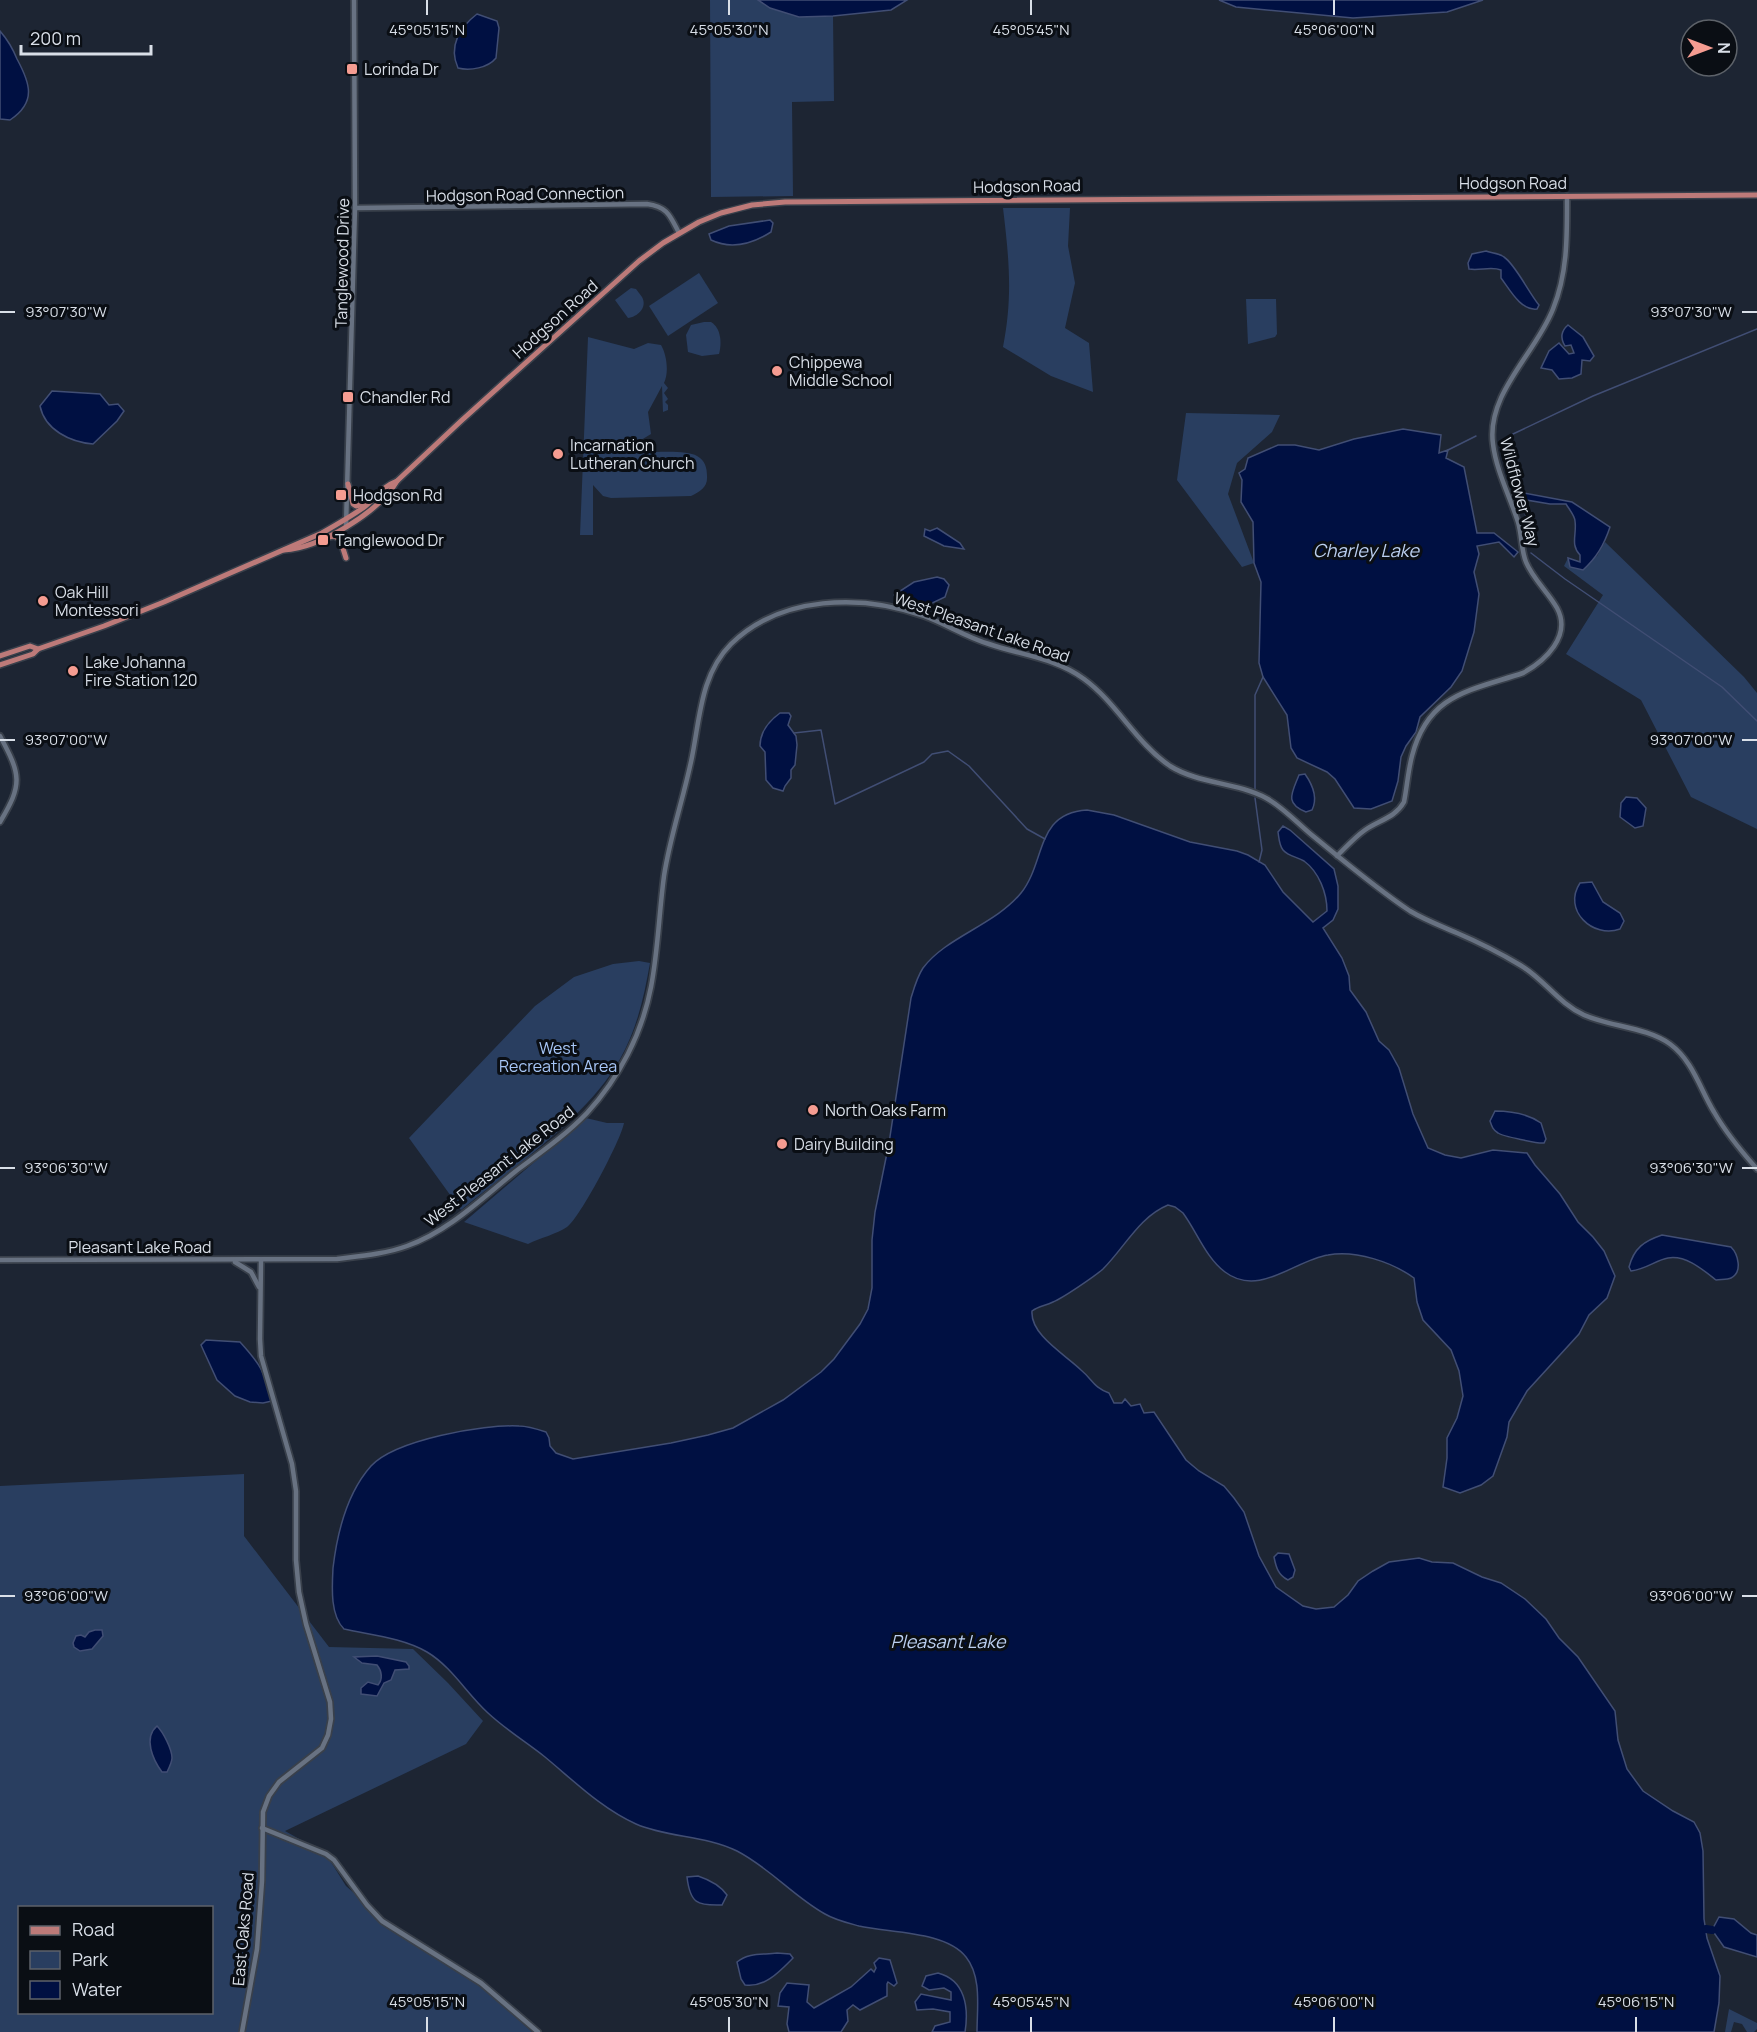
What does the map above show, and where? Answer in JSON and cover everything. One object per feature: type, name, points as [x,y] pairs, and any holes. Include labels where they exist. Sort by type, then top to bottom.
[{"type":"main road","name":"Hodgson Road","points":[[284,550],[296,550],[322,539],[371,509],[397,481],[461,421],[639,261],[699,222],[721,213],[752,205],[785,202],[1757,195]]},
{"type":"main road","name":"Hodgson Road","points":[[0,665],[133,615],[284,550],[347,519],[389,484],[397,481]]},
{"type":"main road","points":[[348,484],[351,500],[356,506],[373,499]]},
{"type":"main road","points":[[322,539],[334,536],[340,539],[346,558]]},
{"type":"main road","name":"Hodgson Road","points":[[0,656],[30,646],[38,649]]},
{"type":"street","name":"Tanglewood Drive","points":[[346,526],[356,208],[354,0]]},
{"type":"street","name":"Wildflower Way","points":[[1337,856],[1364,830],[1389,818],[1401,808],[1415,745],[1424,724],[1435,710],[1453,698],[1523,673],[1549,655],[1559,637],[1560,616],[1525,557],[1520,530],[1494,451],[1492,433],[1494,416],[1500,399],[1539,337],[1558,296],[1566,256],[1567,196]]},
{"type":"street","name":"Hodgson Road Connection","points":[[356,208],[647,204],[657,205],[666,211],[679,233]]},
{"type":"street","name":"West Pleasant Lake Road","points":[[281,1259],[356,1257],[395,1250],[421,1240],[448,1225],[551,1144],[586,1113],[599,1098],[627,1055],[647,1003],[665,870],[690,769],[703,697],[709,677],[719,658],[734,641],[754,627],[785,612],[832,602],[889,606],[933,619],[989,644],[1063,666],[1093,686],[1166,763],[1192,776],[1238,787],[1265,797],[1337,856],[1413,913],[1476,941],[1527,969],[1557,998],[1573,1009],[1599,1020],[1653,1035],[1674,1047],[1690,1066],[1722,1125],[1757,1169]]},
{"type":"street","points":[[0,736],[14,762],[17,779],[15,796],[0,822]]},
{"type":"street","points":[[227,1259],[240,1263],[250,1272],[258,1283],[261,1295]]},
{"type":"street","name":"Pleasant Lake Road","points":[[0,1260],[281,1259]]},
{"type":"street","name":"East Oaks Road","points":[[242,2032],[257,1949],[265,1804],[273,1789],[285,1777],[322,1748],[330,1727],[331,1711],[299,1592],[294,1470],[261,1356],[261,1260]]},
{"type":"street","points":[[262,1828],[326,1854],[334,1860],[367,1905],[382,1921],[481,1983],[538,2032]]},
{"type":"green space","points":[[710,0],[758,0],[770,8],[799,17],[833,16],[834,101],[792,102],[793,196],[711,197]]},
{"type":"green space","points":[[1003,208],[1070,208],[1068,246],[1075,283],[1065,328],[1089,343],[1093,392],[1051,376],[1003,347],[1008,311],[1009,278]]},
{"type":"green space","points":[[699,273],[718,303],[668,336],[649,306]]},
{"type":"green space","points":[[631,288],[636,289],[644,305],[638,314],[628,318],[615,300]]},
{"type":"green space","points":[[1246,299],[1276,299],[1277,334],[1275,337],[1248,344]]},
{"type":"green space","points":[[711,322],[719,332],[719,354],[702,356],[688,352],[686,335],[691,325]]},
{"type":"green space","points":[[588,337],[634,349],[648,343],[661,345],[665,354],[667,369],[664,383],[668,388],[664,393],[668,399],[665,402],[668,410],[663,412],[662,386],[648,412],[651,434],[618,454],[681,452],[697,456],[704,462],[707,480],[703,489],[691,496],[611,498],[603,496],[593,485],[593,535],[580,535]]},
{"type":"green space","points":[[1186,413],[1280,415],[1272,432],[1237,463],[1228,494],[1254,563],[1242,567],[1177,480]]},
{"type":"green space","points":[[1605,542],[1744,677],[1757,693],[1757,829],[1691,797],[1641,700],[1566,654],[1603,595],[1564,566],[1568,558],[1571,567],[1597,556]]},
{"type":"green space","name":"West Recreation Area","points":[[639,961],[650,963],[639,1012],[626,1048],[606,1080],[570,1121],[461,1210],[409,1138],[535,1006],[574,977],[613,964]]},
{"type":"green space","name":"West Recreation Area","points":[[586,1118],[607,1123],[624,1123],[616,1145],[599,1178],[581,1209],[567,1227],[528,1244],[464,1222]]},
{"type":"green space","points":[[244,1474],[244,1536],[329,1647],[413,1649],[483,1721],[466,1744],[285,1831],[326,1854],[346,1886],[402,1936],[479,1984],[532,2032],[0,2032],[0,1486]]},
{"type":"green space","points":[[1729,2009],[1757,2023],[1757,2029],[1754,2032],[1747,2032],[1742,2024],[1734,2022],[1731,2032],[1725,2032]]},
{"type":"water","points":[[758,0],[907,0],[891,10],[799,17],[770,8]]},
{"type":"water","points":[[1219,0],[1483,0],[1447,12],[1353,18],[1236,7]]},
{"type":"water","points":[[477,14],[497,21],[499,28],[496,58],[479,68],[458,68],[454,52],[457,38],[465,25]]},
{"type":"water","points":[[0,31],[10,44],[28,84],[28,99],[19,113],[10,120],[0,119]]},
{"type":"water","points":[[770,220],[773,223],[771,232],[757,240],[742,244],[719,243],[711,240],[709,234],[729,226]]},
{"type":"water","points":[[1486,251],[1500,255],[1508,261],[1539,305],[1537,309],[1526,307],[1516,299],[1501,278],[1501,270],[1469,269],[1468,263],[1472,254]]},
{"type":"water","points":[[1568,325],[1583,337],[1594,356],[1590,361],[1582,360],[1581,374],[1572,378],[1559,379],[1552,370],[1541,368],[1549,351],[1559,343],[1569,354],[1574,353],[1571,345],[1565,346],[1562,340],[1563,332]]},
{"type":"water","points":[[52,391],[100,394],[109,405],[118,404],[124,411],[93,444],[76,441],[53,428],[43,414],[40,406]]},
{"type":"water","name":"Charley Lake","points":[[1403,429],[1441,435],[1439,453],[1448,450],[1446,458],[1464,467],[1477,533],[1494,533],[1518,552],[1514,557],[1499,542],[1477,546],[1479,554],[1474,572],[1479,594],[1474,632],[1462,671],[1451,687],[1420,717],[1416,732],[1401,757],[1398,781],[1392,801],[1371,809],[1354,808],[1335,779],[1327,772],[1297,758],[1291,748],[1287,715],[1263,677],[1259,663],[1261,582],[1254,563],[1253,522],[1241,502],[1242,480],[1239,473],[1245,469],[1248,458],[1278,445],[1295,445],[1319,450],[1354,439]]},
{"type":"water","points":[[1518,492],[1572,502],[1610,527],[1600,550],[1583,570],[1570,567],[1568,558],[1580,562],[1580,555],[1575,547],[1575,519],[1566,504],[1526,500],[1527,520]]},
{"type":"water","points":[[937,528],[960,543],[964,549],[944,546],[924,536],[925,529],[930,531]]},
{"type":"water","points":[[937,577],[944,579],[949,585],[945,597],[926,606],[897,601],[894,595],[914,582]]},
{"type":"water","points":[[780,713],[789,713],[791,716],[788,725],[796,736],[797,745],[795,765],[791,770],[791,778],[783,791],[773,788],[766,780],[765,752],[760,746],[766,727]]},
{"type":"water","points":[[1305,774],[1314,796],[1312,810],[1306,812],[1299,809],[1292,801],[1299,775]]},
{"type":"water","points":[[1626,797],[1637,798],[1646,808],[1643,826],[1635,828],[1620,817],[1621,803]]},
{"type":"water","name":"Pleasant Lake","points":[[1087,810],[1114,815],[1190,842],[1248,855],[1265,865],[1283,892],[1313,922],[1327,911],[1326,897],[1314,871],[1304,861],[1287,854],[1282,848],[1278,832],[1283,826],[1290,830],[1334,869],[1338,886],[1338,909],[1333,920],[1323,928],[1342,958],[1349,976],[1350,990],[1366,1012],[1379,1041],[1389,1050],[1399,1068],[1413,1114],[1428,1148],[1461,1158],[1493,1150],[1527,1153],[1560,1194],[1578,1222],[1604,1251],[1615,1276],[1607,1298],[1589,1315],[1579,1334],[1527,1391],[1509,1422],[1507,1437],[1493,1476],[1481,1485],[1460,1493],[1443,1487],[1447,1438],[1457,1418],[1463,1396],[1459,1371],[1451,1350],[1423,1320],[1417,1302],[1414,1278],[1385,1262],[1350,1254],[1328,1255],[1264,1279],[1251,1281],[1238,1279],[1218,1266],[1183,1213],[1168,1205],[1140,1225],[1103,1269],[1064,1296],[1032,1311],[1037,1328],[1050,1344],[1096,1386],[1109,1393],[1114,1403],[1122,1403],[1125,1399],[1131,1406],[1140,1404],[1144,1413],[1154,1412],[1186,1460],[1224,1486],[1234,1498],[1244,1512],[1259,1556],[1276,1587],[1303,1606],[1316,1609],[1334,1607],[1348,1595],[1358,1581],[1373,1571],[1389,1562],[1419,1558],[1432,1562],[1453,1563],[1501,1583],[1525,1599],[1546,1619],[1559,1638],[1578,1657],[1615,1711],[1618,1740],[1627,1769],[1643,1791],[1694,1822],[1700,1833],[1703,1851],[1704,1919],[1707,1938],[1720,1976],[1719,2003],[1714,2032],[977,2032],[977,1983],[971,1965],[957,1948],[917,1934],[859,1926],[833,1918],[813,1907],[760,1865],[737,1851],[712,1842],[648,1829],[624,1818],[600,1803],[495,1719],[436,1658],[418,1647],[397,1640],[344,1629],[339,1623],[334,1609],[332,1584],[335,1555],[344,1514],[349,1501],[371,1466],[399,1448],[463,1431],[503,1426],[526,1427],[546,1432],[550,1446],[556,1453],[573,1459],[671,1443],[733,1428],[783,1400],[821,1372],[834,1359],[860,1324],[868,1309],[872,1288],[872,1240],[875,1212],[889,1143],[911,998],[919,975],[933,957],[944,948],[998,914],[1021,893],[1029,881],[1050,829],[1058,820],[1070,813]]},
{"type":"water","points":[[1592,882],[1603,902],[1620,913],[1624,921],[1620,929],[1600,930],[1583,920],[1578,912],[1575,893],[1580,883]]},
{"type":"water","points":[[1495,1111],[1531,1117],[1541,1123],[1546,1139],[1544,1143],[1521,1140],[1498,1133],[1490,1121]]},
{"type":"water","points":[[1662,1235],[1731,1247],[1737,1258],[1737,1272],[1731,1278],[1716,1280],[1694,1264],[1675,1258],[1664,1259],[1631,1271],[1629,1267],[1631,1260],[1637,1250],[1650,1240]]},
{"type":"water","points":[[206,1340],[240,1342],[261,1369],[272,1401],[250,1402],[235,1396],[217,1380],[201,1345]]},
{"type":"water","points":[[1278,1553],[1289,1554],[1295,1570],[1293,1577],[1288,1580],[1282,1576],[1277,1567],[1274,1557]]},
{"type":"water","points":[[102,1630],[103,1636],[92,1649],[80,1651],[74,1647],[76,1636],[85,1637],[89,1632]]},
{"type":"water","points":[[377,1656],[406,1662],[409,1669],[395,1670],[391,1680],[384,1683],[377,1696],[361,1694],[361,1688],[368,1682],[378,1685],[381,1672],[377,1665],[362,1663],[354,1657]]},
{"type":"water","points":[[157,1726],[172,1754],[172,1761],[167,1772],[162,1772],[151,1749],[151,1737]]},
{"type":"water","points":[[698,1876],[714,1883],[724,1891],[727,1895],[722,1905],[706,1905],[693,1898],[687,1877]]},
{"type":"water","points":[[1719,1917],[1734,1919],[1757,1935],[1757,1957],[1724,1947],[1712,1930]]},
{"type":"water","points":[[790,1954],[793,1958],[766,1981],[745,1985],[741,1979],[737,1962],[751,1955]]},
{"type":"water","points":[[879,1958],[890,1960],[897,1983],[894,1986],[888,1982],[887,1996],[860,2010],[853,2005],[847,2010],[848,2021],[841,2032],[789,2032],[787,2024],[789,2007],[778,2006],[780,1993],[787,1983],[809,1985],[807,2002],[814,2008],[851,1987],[871,1969],[874,1972],[876,1968],[874,1963]]},
{"type":"water","points":[[938,1973],[954,1982],[963,1996],[966,2013],[965,2032],[932,2032],[935,2026],[950,2022],[950,2012],[933,2009],[917,2010],[915,2002],[921,1994],[951,2000],[951,1992],[944,1988],[929,1990],[922,1986],[926,1976]]},
{"type":"waterway","points":[[1513,434],[1593,396],[1757,329]]},
{"type":"waterway","points":[[1448,450],[1476,436]]},
{"type":"waterway","points":[[1531,553],[1722,687],[1757,721]]},
{"type":"waterway","points":[[1255,789],[1255,695],[1263,677]]},
{"type":"waterway","points":[[794,733],[821,730],[835,804],[924,762],[932,754],[948,751],[969,766],[1027,829],[1045,839]]},
{"type":"waterway","points":[[1255,798],[1262,850],[1259,862]]},
{"type":"waterway","points":[[1706,1929],[1712,1930]]},
{"type":"place","name":"Lorinda Dr","points":[[352,69]]},
{"type":"place","name":"Chippewa Middle School","points":[[777,371]]},
{"type":"place","name":"Chandler Rd","points":[[348,397]]},
{"type":"place","name":"Incarnation Lutheran Church","points":[[558,454]]},
{"type":"place","name":"Hodgson Rd","points":[[341,495]]},
{"type":"place","name":"Tanglewood Dr","points":[[323,540]]},
{"type":"place","name":"Oak Hill Montessori","points":[[43,601]]},
{"type":"place","name":"Lake Johanna Fire Station 120","points":[[73,671]]},
{"type":"place","name":"North Oaks Farm","points":[[813,1110]]},
{"type":"place","name":"Dairy Building","points":[[782,1144]]}]
